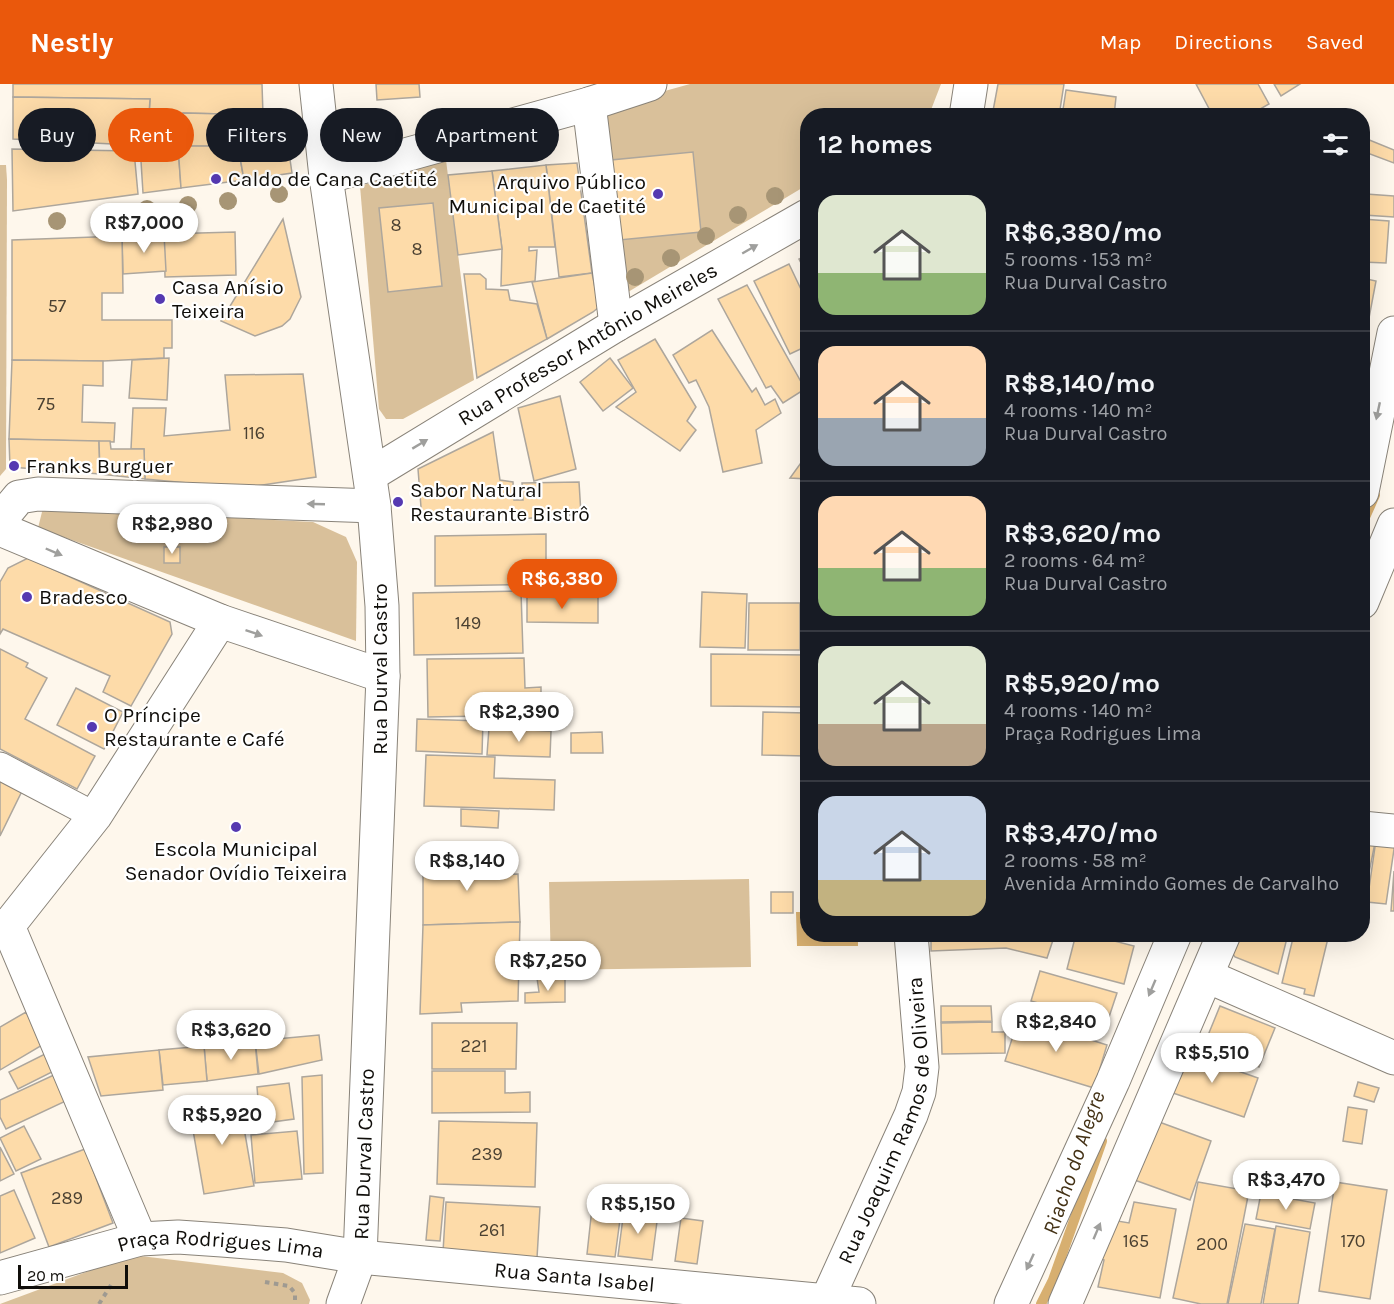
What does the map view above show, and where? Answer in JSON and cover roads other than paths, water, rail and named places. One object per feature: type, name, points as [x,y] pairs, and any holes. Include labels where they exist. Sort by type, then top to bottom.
[{"type":"street","name":"Rua Durval Castro","points":[[316,84],[326,177],[372,490],[382,606],[383,676],[360,1257]]},
{"type":"street","points":[[326,177],[589,104],[650,84]]},
{"type":"street","points":[[967,108],[971,84]]},
{"type":"street","points":[[589,104],[616,325]]},
{"type":"street","name":"Rua Professor Antônio Meireles","points":[[372,490],[616,325],[800,220]]},
{"type":"street","points":[[1370,452],[1394,333]]},
{"type":"street","points":[[372,490],[38,494],[27,495],[5,517],[220,621],[383,676]]},
{"type":"street","points":[[1370,583],[1394,525]]},
{"type":"street","points":[[140,1239],[4,926],[95,816],[220,621]]},
{"type":"street","points":[[0,766],[95,816]]},
{"type":"street","points":[[1370,829],[1394,831]]},
{"type":"street","name":"Rua Joaquim Ramos de Oliveira","points":[[827,1300],[911,1115],[919,1092],[922,1066],[912,942]]},
{"type":"street","points":[[1011,1304],[1113,1081],[1172,942]]},
{"type":"street","points":[[1065,1304],[1221,942]]},
{"type":"street","points":[[1207,976],[1394,1058]]},
{"type":"street","name":"Praça Rodrigues Lima","points":[[0,1278],[140,1239],[178,1237],[222,1240],[286,1245],[360,1257],[343,1304]]},
{"type":"street","name":"Rua Santa Isabel","points":[[360,1257],[860,1304]]},
{"type":"waterway","name":"Riacho do Alegre","points":[[1370,506],[1375,495]]},
{"type":"waterway","name":"Riacho do Alegre","points":[[1041,1304],[1053,1280],[1102,1141]]},
{"type":"place","name":"Caldo de Cana Caetité","points":[[216,179]]},
{"type":"place","name":"Arquivo Público Municipal de Caetité","points":[[658,194]]},
{"type":"place","name":"Casa Anísio Teixeira","points":[[160,299]]},
{"type":"place","name":"Franks Burguer","points":[[14,466]]},
{"type":"place","name":"Sabor Natural Restaurante Bistrô","points":[[398,502]]},
{"type":"place","name":"Bradesco","points":[[27,597]]},
{"type":"place","name":"O Príncipe Restaurante e Café","points":[[92,727]]},
{"type":"place","name":"Escola Municipal Senador Ovídio Teixeira","points":[[236,827]]}]
